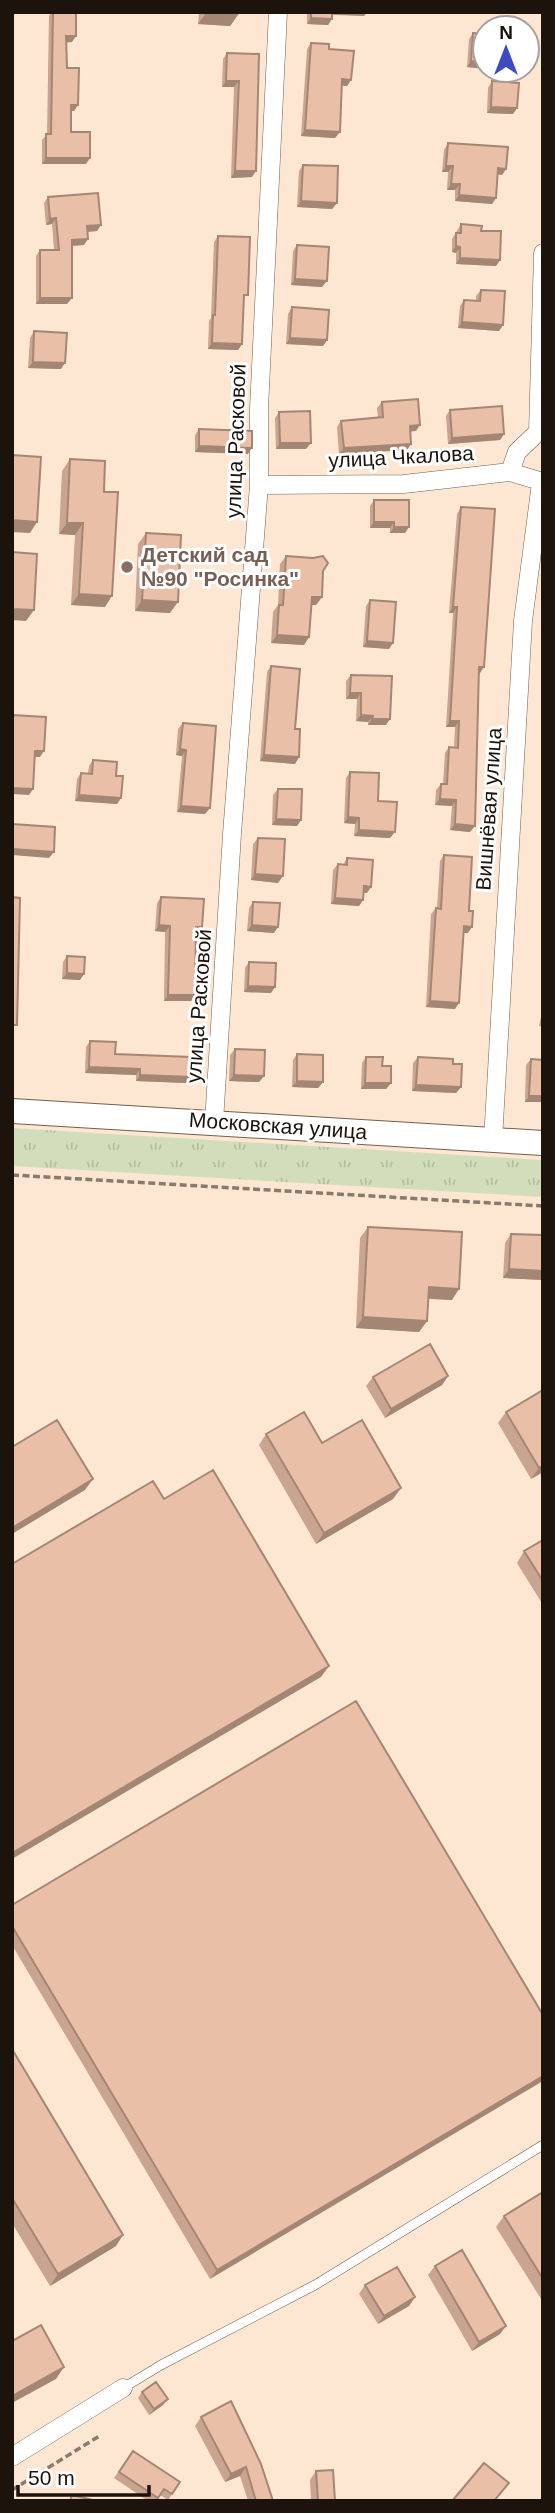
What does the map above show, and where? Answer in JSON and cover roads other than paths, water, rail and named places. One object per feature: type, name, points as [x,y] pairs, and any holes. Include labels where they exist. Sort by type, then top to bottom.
[{"type":"main road","name":"Московская улица","points":[[12,1111],[543,1143]]},
{"type":"street","name":"улица Расковой","points":[[214,1122],[232,834],[259,485],[260,396],[278,12]]},
{"type":"street","points":[[510,472],[517,452],[540,435],[543,253]]},
{"type":"street","name":"улица Чкалова","points":[[259,485],[404,484],[510,472],[542,482]]},
{"type":"street","name":"Вишнёвая улица","points":[[493,1140],[523,621],[542,482]]},
{"type":"street","points":[[12,2457],[123,2388]]},
{"type":"lane","points":[[123,2388],[161,2365],[315,2285],[543,2145]]},
{"type":"place","name":"Детский сад №90 \"Росинка\"","points":[[127,567]]}]
